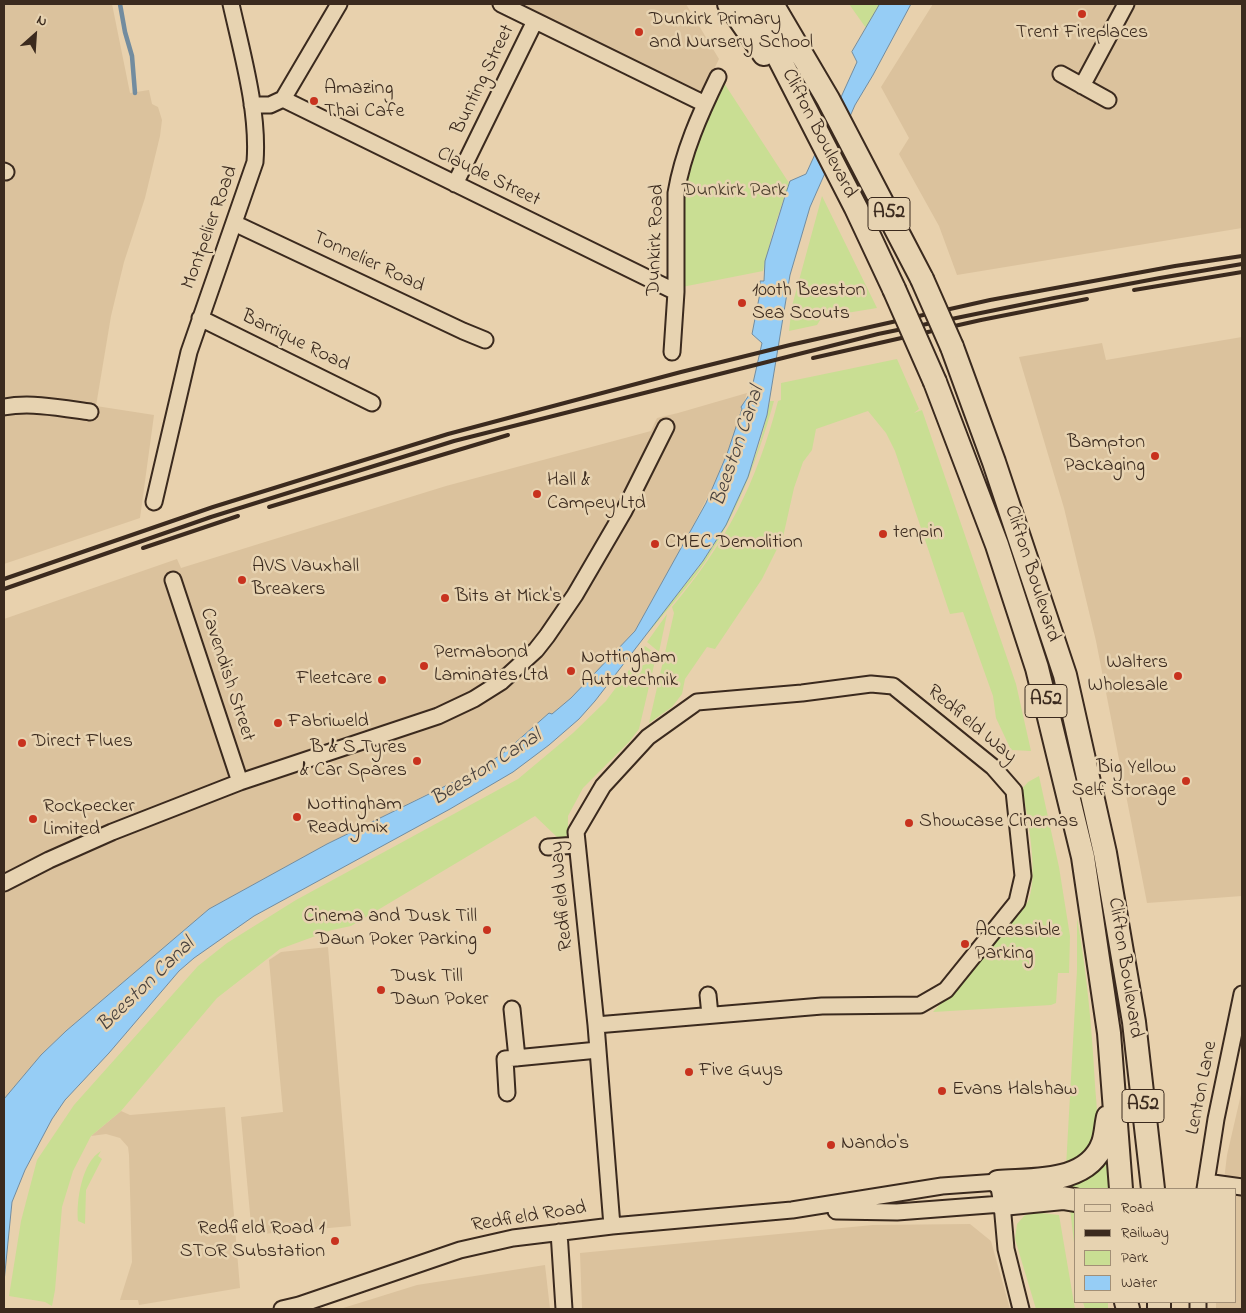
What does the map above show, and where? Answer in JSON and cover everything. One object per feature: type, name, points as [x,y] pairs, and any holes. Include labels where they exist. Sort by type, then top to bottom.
[{"type":"highway","points":[[729,4],[811,120]]},
{"type":"highway","name":"Clifton Boulevard","points":[[749,4],[759,19],[856,208],[935,382],[993,536],[1037,668],[1083,857],[1111,1050],[1121,1188]]},
{"type":"highway","name":"Clifton Boulevard","points":[[772,4],[828,100],[922,280],[963,374],[1065,675],[1105,853],[1134,1022],[1153,1188]]},
{"type":"highway","points":[[789,4],[828,100]]},
{"type":"highway","points":[[998,1182],[1061,1177],[1083,1170],[1092,1160],[1101,1147],[1108,1118],[1111,1050]]},
{"type":"highway","points":[[1002,1204],[1063,1198],[1074,1200]]},
{"type":"street","name":"Montpelier Road","points":[[154,502],[189,352],[256,162],[256,132],[252,105],[231,4]]},
{"type":"street","points":[[252,105],[270,105],[283,100],[338,4]]},
{"type":"street","points":[[501,4],[705,104]]},
{"type":"street","points":[[1082,86],[1126,4]]},
{"type":"street","name":"Bunting Street","points":[[455,184],[535,21]]},
{"type":"street","points":[[1061,74],[1108,100]]},
{"type":"street","name":"Dunkirk Road","points":[[672,352],[676,292],[676,212],[679,177],[689,145],[718,77]]},
{"type":"street","name":"Claude Street","points":[[283,100],[676,292]]},
{"type":"street","name":"Tonnelier Road","points":[[234,223],[485,340]]},
{"type":"street","name":"Barrique Road","points":[[200,318],[372,403]]},
{"type":"street","points":[[4,407],[56,408],[90,412]]},
{"type":"street","points":[[4,883],[49,860],[112,832],[240,782],[438,716],[474,699],[501,682],[536,650],[575,595],[624,511],[666,427]]},
{"type":"street","name":"Cavendish Street","points":[[174,580],[240,782]]},
{"type":"street","name":"Redfield Way","points":[[596,1025],[822,1006],[920,1005],[946,990],[1017,902],[1023,876],[1014,791],[993,767],[893,686],[871,684],[802,693],[696,702],[648,737],[603,786],[576,832],[596,1025],[612,1226]]},
{"type":"street","points":[[548,847],[578,845]]},
{"type":"street","name":"Lenton Lane","points":[[1206,1185],[1225,1074],[1242,994]]},
{"type":"street","points":[[708,995],[710,1015]]},
{"type":"street","points":[[512,1009],[517,1058]]},
{"type":"street","points":[[507,1093],[505,1059],[598,1050]]},
{"type":"street","points":[[998,1182],[1006,1249],[1022,1309]]},
{"type":"street","name":"Redfield Road","points":[[282,1309],[306,1303],[460,1250],[513,1238],[612,1226],[792,1210],[942,1186],[998,1182]]},
{"type":"street","points":[[1206,1185],[1242,1187]]},
{"type":"street","name":"Redfield Road","points":[[792,1210],[897,1212],[1002,1204]]},
{"type":"street","points":[[560,1232],[564,1309]]},
{"type":"shaded area","points":[[4,4],[112,4],[130,93],[149,90],[152,104],[158,107],[162,120],[145,198],[124,262],[111,316],[96,406],[154,415],[140,518],[4,564]]},
{"type":"shaded area","name":"Dunkirk Primary and Nursery School","points":[[520,4],[686,4],[719,59],[701,96]]},
{"type":"shaded area","points":[[933,4],[1242,4],[1242,228],[957,275],[939,226],[899,154],[909,138],[881,87]]},
{"type":"shaded area","points":[[1242,337],[1242,896],[1147,903],[1096,641],[1064,508],[1019,357],[1102,343],[1106,360]]},
{"type":"shaded area","points":[[747,393],[734,436],[719,474],[688,536],[635,631],[571,698],[552,715],[549,713],[506,751],[480,768],[327,844],[209,909],[66,1031],[41,1055],[4,1099],[4,619],[177,559],[181,568],[446,486],[651,431],[657,418]]},
{"type":"shaded area","points":[[328,947],[351,1226],[252,1235],[241,1117],[283,1112],[269,960],[281,952]]},
{"type":"shaded area","points":[[1242,1090],[1242,1309],[1216,1309],[1216,1303],[1236,1303],[1236,1188],[1223,1188],[1227,1155]]},
{"type":"shaded area","points":[[225,1107],[240,1288],[139,1305],[138,1300],[120,1300],[132,1262],[128,1147],[120,1138],[106,1134],[91,1136],[121,1111],[130,1115]]},
{"type":"shaded area","points":[[970,1224],[991,1241],[1010,1309],[582,1309],[580,1253],[873,1225]]},
{"type":"shaded area","points":[[545,1265],[550,1309],[340,1309],[417,1285]]},
{"type":"green space","points":[[849,4],[880,4],[866,28]]},
{"type":"green space","name":"Dunkirk Park","points":[[724,83],[789,183],[773,231],[763,271],[682,287],[680,228],[687,177],[697,145]]},
{"type":"green space","points":[[822,196],[877,308],[822,317],[817,325],[789,331],[792,306]]},
{"type":"green space","points":[[897,359],[919,409],[914,413],[922,410],[1016,684],[1031,751],[1011,750],[996,718],[993,696],[963,612],[950,614],[895,451],[886,433],[868,411],[816,429],[812,450],[803,462],[794,488],[783,537],[762,579],[715,649],[707,647],[685,679],[682,694],[672,707],[649,723],[674,613],[672,607],[708,559],[724,535],[737,510],[760,458],[778,401],[781,400],[781,383]]},
{"type":"green space","points":[[770,401],[774,401],[754,464],[737,504],[717,543],[699,571],[650,631],[647,632],[702,563],[725,526],[753,464],[766,422]]},
{"type":"green space","points":[[667,614],[659,652],[647,642]]},
{"type":"green space","points":[[645,646],[656,654],[632,664]]},
{"type":"green space","points":[[655,661],[639,729],[629,742],[583,788],[568,816],[568,832],[564,841],[557,837],[535,816],[351,926],[332,930],[280,949],[217,998],[121,1111],[91,1136],[73,1171],[62,1207],[52,1306],[45,1302],[9,1296],[21,1221],[37,1160],[74,1105],[198,966],[227,943],[296,900],[518,779],[573,733],[606,701],[629,670]]},
{"type":"green space","points":[[1039,776],[1059,867],[1070,936],[1069,973],[1058,973],[1056,1003],[1051,1005],[933,1012],[1018,915],[1028,901],[1033,875],[1029,829],[1022,789],[1028,782]]},
{"type":"green space","points":[[1077,918],[1089,1001],[1097,1122],[1095,1134],[1087,1149],[1080,1157],[1066,1167],[1077,970]]},
{"type":"green space","points":[[1110,1148],[1112,1188],[1074,1188],[1074,1190],[1069,1190],[1067,1182]]},
{"type":"green space","points":[[101,1151],[98,1156],[102,1159],[86,1190],[85,1224],[78,1221],[79,1193],[89,1164],[94,1156]]},
{"type":"green space","points":[[1070,1209],[1074,1210],[1074,1243]]},
{"type":"green space","points":[[1033,1212],[1059,1215],[1075,1309],[1036,1309],[1015,1239],[1017,1224],[1024,1216]]},
{"type":"green space","points":[[1083,1303],[1108,1303],[1108,1309],[1085,1309]]},
{"type":"water","name":"Beeston Canal","points":[[880,4],[911,4],[855,105],[810,207],[790,275],[767,415],[748,477],[726,525],[703,561],[595,701],[579,719],[549,745],[513,772],[450,809],[254,916],[194,958],[179,971],[109,1053],[65,1100],[52,1119],[25,1170],[12,1202],[4,1282],[4,1099],[41,1055],[66,1031],[209,909],[327,844],[480,769],[506,751],[549,713],[552,714],[571,698],[635,631],[706,503],[727,454],[742,409],[741,407],[751,392],[762,343],[752,334],[761,288],[760,281],[764,281],[765,261],[790,181],[806,174],[857,62],[852,52]]},
{"type":"waterway","points":[[120,4],[132,56],[135,93]]},
{"type":"railway","points":[[4,579],[213,507],[448,434],[681,372],[790,345],[990,300],[1175,266],[1242,256]]},
{"type":"railway","points":[[4,589],[211,517],[454,441],[878,334],[1054,298],[1242,264]]},
{"type":"railway","points":[[1134,290],[1242,272]]},
{"type":"railway","points":[[813,358],[981,320],[1087,299]]},
{"type":"railway","points":[[269,507],[508,435]]},
{"type":"railway","points":[[143,548],[238,516]]},
{"type":"place","name":"Trent Fireplaces","points":[[1082,14]]},
{"type":"place","name":"Dunkirk Primary and Nursery School","points":[[639,32]]},
{"type":"place","name":"Amazing Thai Cafe","points":[[314,101]]},
{"type":"place","name":"100th Beeston Sea Scouts","points":[[742,303]]},
{"type":"place","name":"Bampton Packaging","points":[[1155,456]]},
{"type":"place","name":"Hall & Campey Ltd","points":[[537,494]]},
{"type":"place","name":"tenpin","points":[[883,534]]},
{"type":"place","name":"CMEC Demolition","points":[[655,544]]},
{"type":"place","name":"AVS Vauxhall Breakers","points":[[242,580]]},
{"type":"place","name":"Bits at Mick's","points":[[445,598]]},
{"type":"place","name":"Permabond Laminates Ltd","points":[[424,666]]},
{"type":"place","name":"Nottingham Autotechnik","points":[[571,671]]},
{"type":"place","name":"Walters Wholesale","points":[[1178,676]]},
{"type":"place","name":"Fleetcare","points":[[382,680]]},
{"type":"place","name":"Fabriweld","points":[[278,723]]},
{"type":"place","name":"Direct Flues","points":[[22,743]]},
{"type":"place","name":"B & S Tyres & Car Spares","points":[[417,761]]},
{"type":"place","name":"Big Yellow Self Storage","points":[[1186,781]]},
{"type":"place","name":"Nottingham Readymix","points":[[297,817]]},
{"type":"place","name":"Rockpecker Limited","points":[[33,819]]},
{"type":"place","name":"Showcase Cinemas","points":[[909,823]]},
{"type":"place","name":"Cinema and Dusk Till Dawn Poker Parking","points":[[487,930]]},
{"type":"place","name":"Accessible Parking","points":[[965,944]]},
{"type":"place","name":"Dusk Till Dawn Poker","points":[[381,990]]},
{"type":"place","name":"Five Guys","points":[[689,1072]]},
{"type":"place","name":"Evans Halshaw","points":[[942,1091]]},
{"type":"place","name":"Nando's","points":[[831,1145]]},
{"type":"place","name":"Redfield Road 1 STOR Substation","points":[[335,1241]]}]
